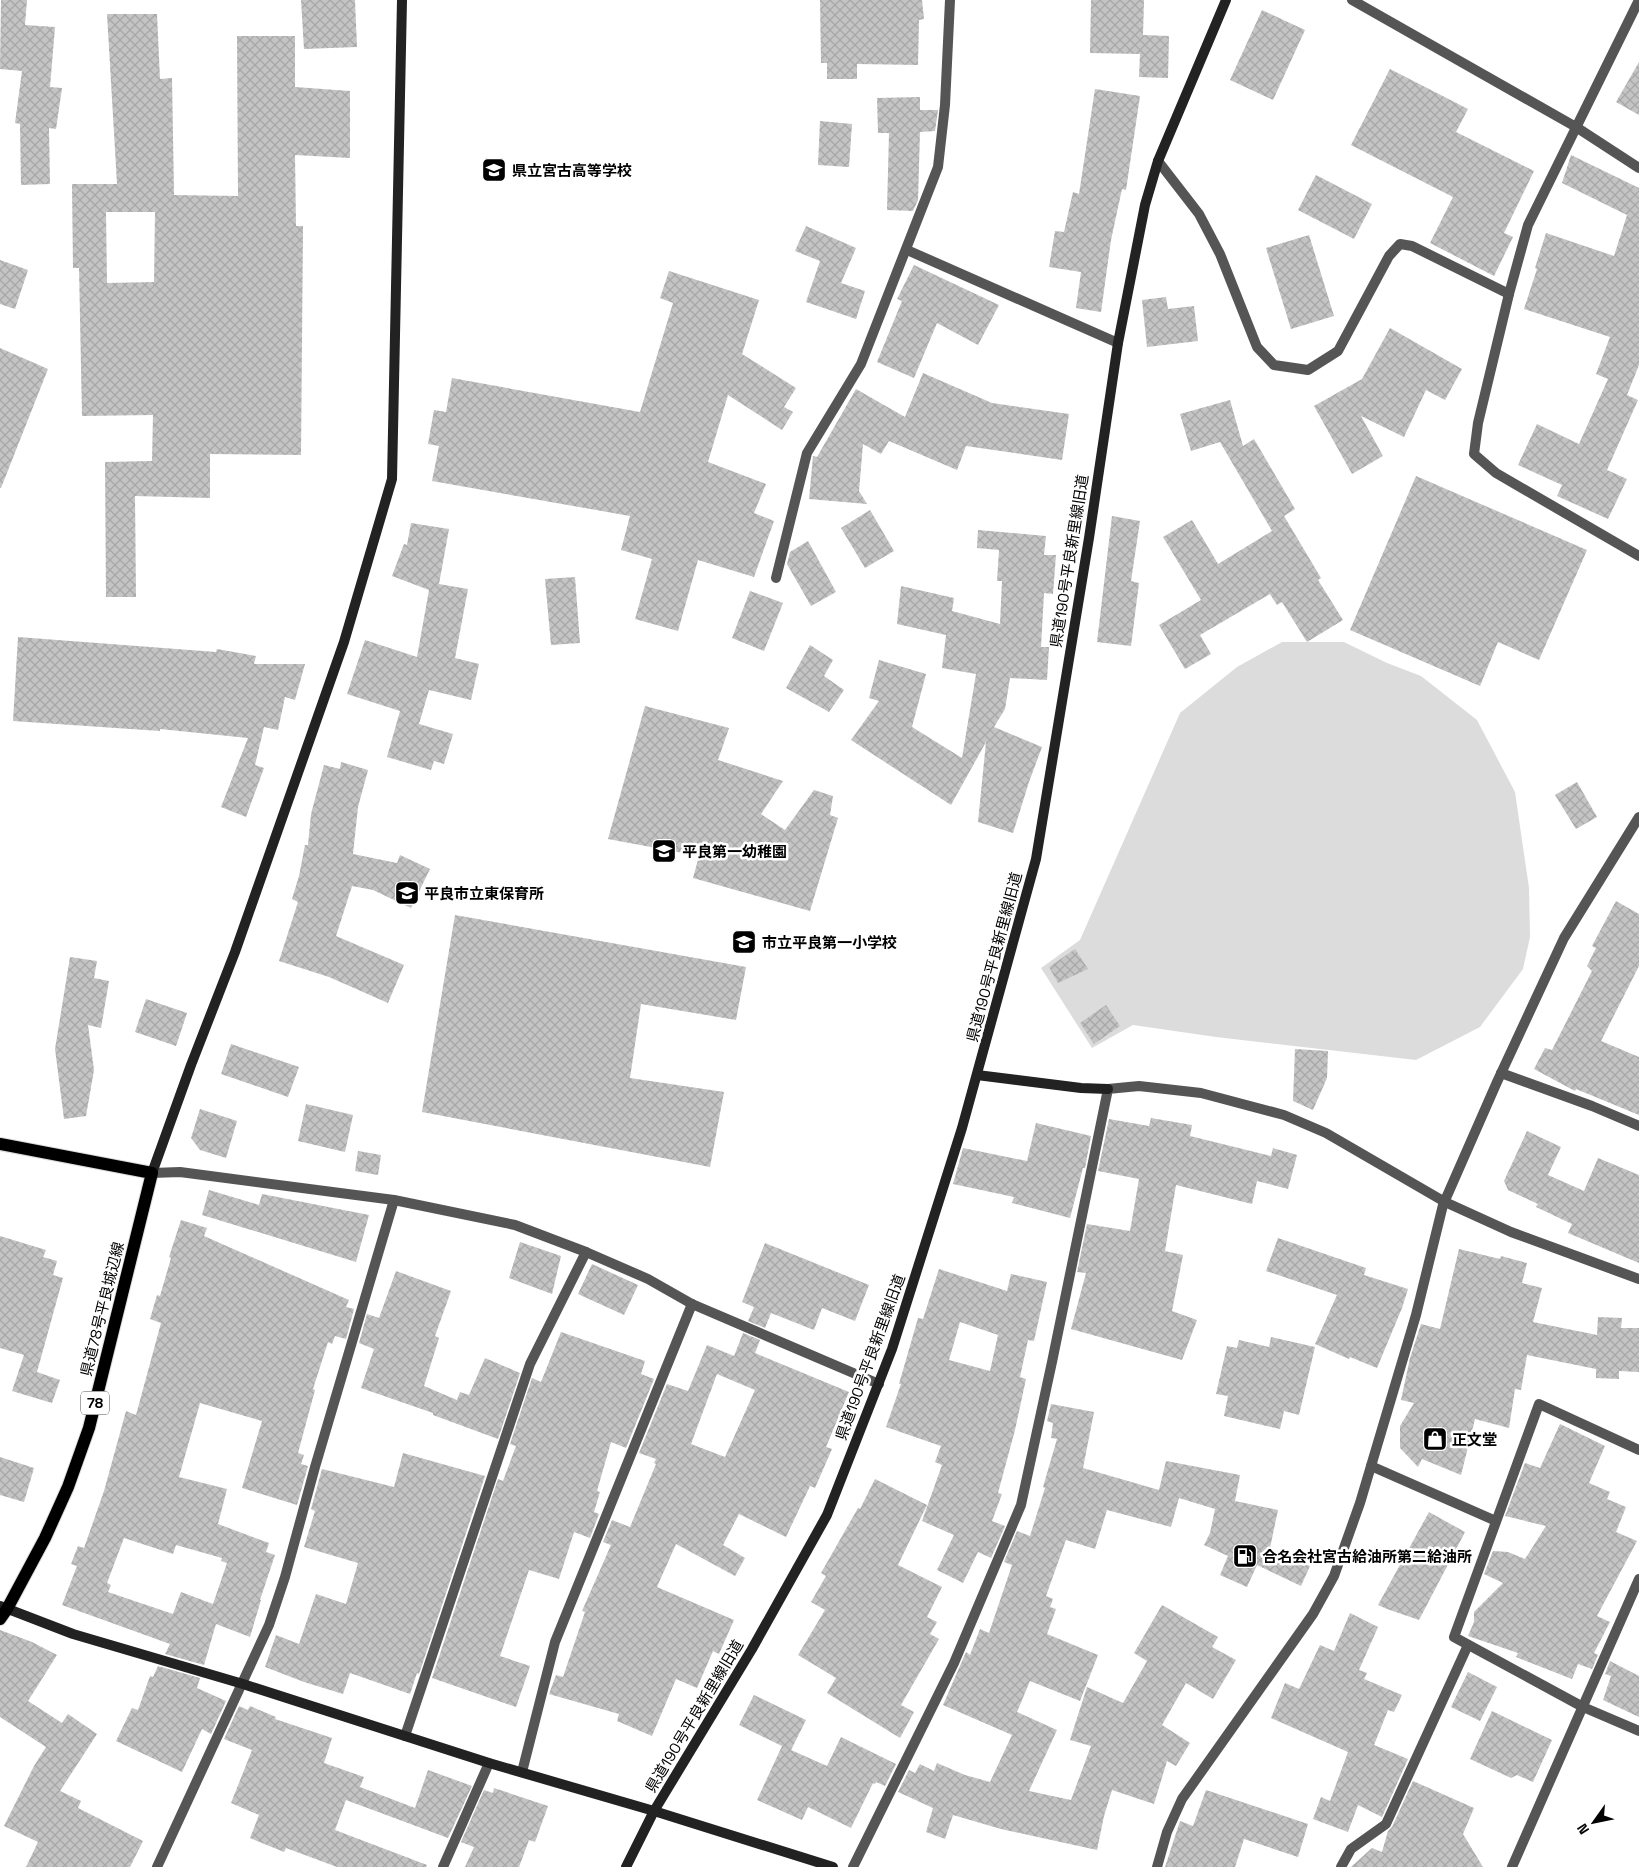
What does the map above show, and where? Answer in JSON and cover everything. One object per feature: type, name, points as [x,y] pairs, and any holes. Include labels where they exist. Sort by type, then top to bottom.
[{"type":"main road","points":[[0,1144],[152,1173]]},
{"type":"main road","name":"県道78号平良城辺線","points":[[2,1612],[45,1538],[68,1487],[89,1428],[152,1173]]},
{"type":"street","points":[[402,0],[392,479],[344,642],[234,952],[152,1173],[180,1172],[394,1200],[515,1225],[586,1252],[648,1279],[692,1304],[879,1384]]},
{"type":"street","points":[[776,578],[807,453],[861,364],[938,167],[945,105],[950,0]]},
{"type":"street","name":"県道190号平良新里線旧道","points":[[626,1867],[654,1811],[752,1649],[827,1515],[892,1349],[977,1075],[1036,859],[1087,548],[1118,343],[1145,205],[1158,161],[1226,0]]},
{"type":"street","points":[[1352,0],[1576,127],[1639,168]]},
{"type":"street","points":[[1639,0],[1528,225],[1509,294],[1478,423],[1474,454],[1496,472],[1639,556]]},
{"type":"street","points":[[1158,161],[1200,214],[1220,254],[1257,347],[1274,365],[1308,370],[1338,351],[1389,256],[1400,244],[1412,246],[1509,294]]},
{"type":"street","points":[[907,250],[1118,343]]},
{"type":"street","points":[[1157,1867],[1167,1832],[1182,1799],[1313,1614],[1334,1576],[1360,1503],[1416,1315],[1445,1202],[1501,1073],[1564,938],[1639,818]]},
{"type":"street","points":[[1501,1073],[1592,1106],[1639,1126]]},
{"type":"street","points":[[977,1075],[1081,1088],[1108,1089],[1139,1086],[1201,1093],[1284,1115],[1326,1133],[1445,1202],[1511,1232],[1639,1279]]},
{"type":"street","points":[[854,1867],[954,1663],[1021,1505],[1108,1089]]},
{"type":"street","points":[[157,1867],[269,1625],[285,1577],[315,1467],[394,1200]]},
{"type":"street","points":[[405,1736],[530,1364],[586,1252]]},
{"type":"street","points":[[522,1772],[556,1642],[692,1304]]},
{"type":"street","points":[[1639,1450],[1539,1404],[1454,1637],[1582,1707],[1639,1731]]},
{"type":"street","points":[[1371,1466],[1496,1521]]},
{"type":"street","points":[[1512,1867],[1639,1579]]},
{"type":"street","points":[[2,1612],[243,1684],[489,1763],[654,1811],[833,1867]]},
{"type":"street","points":[[1341,1867],[1351,1850],[1386,1824],[1468,1645]]},
{"type":"street","points":[[443,1867],[489,1763]]},
{"type":"shaded area","points":[[1282,642],[1344,642],[1387,663],[1421,676],[1477,720],[1515,792],[1529,888],[1530,937],[1523,969],[1480,1027],[1416,1060],[1216,1037],[1133,1025],[1092,1048],[1041,968],[1080,940],[1180,713],[1237,667]]},
{"type":"building","points":[[1,0],[27,0],[25,25],[55,27],[50,87],[62,88],[56,129],[49,128],[50,184],[21,185],[20,124],[15,123],[22,71],[0,69]]},
{"type":"building","points":[[301,0],[355,0],[357,47],[304,49]]},
{"type":"building","points":[[820,0],[922,0],[924,19],[919,20],[918,65],[857,64],[857,79],[827,79],[827,63],[821,63]]},
{"type":"building","points":[[1091,0],[1144,0],[1143,35],[1169,36],[1168,78],[1139,77],[1140,54],[1090,53]]},
{"type":"building","points":[[1262,10],[1305,30],[1273,100],[1230,80]]},
{"type":"building","points":[[107,14],[157,14],[160,79],[172,78],[174,195],[238,196],[237,36],[295,36],[295,87],[350,91],[350,158],[295,155],[296,226],[303,226],[301,455],[210,454],[210,498],[135,496],[136,597],[106,597],[105,462],[152,461],[153,415],[82,416],[79,268],[73,268],[72,184],[117,184]],"holes":[[[106,212],[155,212],[154,282],[107,283]]]},
{"type":"building","points":[[1639,62],[1639,115],[1616,102]]},
{"type":"building","points":[[1390,69],[1468,109],[1456,132],[1534,171],[1504,233],[1513,237],[1494,276],[1430,243],[1453,197],[1351,145]]},
{"type":"building","points":[[1095,89],[1140,96],[1126,190],[1122,189],[1111,240],[1101,312],[1076,308],[1081,272],[1049,267],[1055,231],[1064,232],[1073,192],[1079,194]]},
{"type":"building","points":[[920,97],[920,110],[938,110],[935,131],[920,132],[918,200],[913,211],[887,210],[889,133],[878,133],[877,98]]},
{"type":"building","points":[[820,121],[852,124],[849,167],[818,165]]},
{"type":"building","points":[[1571,155],[1639,188],[1639,365],[1627,395],[1638,400],[1607,470],[1627,479],[1608,519],[1557,496],[1562,485],[1518,465],[1537,424],[1579,444],[1608,379],[1596,374],[1610,337],[1524,309],[1546,233],[1614,256],[1627,215],[1562,183]]},
{"type":"building","points":[[1316,175],[1372,204],[1354,239],[1298,210]]},
{"type":"building","points":[[806,226],[856,248],[841,283],[865,291],[856,319],[806,302],[820,261],[795,251]]},
{"type":"building","points":[[1309,235],[1334,316],[1291,329],[1266,248]]},
{"type":"building","points":[[0,260],[28,270],[15,309],[0,304]]},
{"type":"building","points":[[914,265],[999,305],[978,345],[937,323],[914,378],[877,362],[902,301],[897,299]]},
{"type":"building","points":[[669,271],[759,300],[742,354],[796,388],[784,407],[793,412],[782,430],[728,395],[708,462],[766,484],[754,513],[774,521],[754,577],[698,560],[678,631],[635,619],[652,559],[621,550],[630,516],[432,481],[439,446],[428,444],[434,410],[446,412],[452,378],[640,412],[673,303],[660,298]]},
{"type":"building","points":[[1166,297],[1168,309],[1194,306],[1198,341],[1147,347],[1142,300]]},
{"type":"building","points":[[1390,328],[1462,369],[1445,400],[1426,390],[1404,437],[1361,416],[1383,456],[1352,474],[1314,406],[1362,379]]},
{"type":"building","points":[[0,348],[48,369],[1,488],[0,488]]},
{"type":"building","points":[[923,373],[992,403],[1069,414],[1062,460],[966,446],[957,470],[889,441],[881,454],[863,444],[859,491],[867,504],[809,499],[813,456],[817,457],[856,389],[905,417]]},
{"type":"building","points":[[1230,400],[1243,446],[1254,439],[1295,509],[1284,516],[1321,578],[1318,580],[1343,620],[1307,642],[1282,602],[1277,605],[1270,594],[1200,635],[1211,654],[1185,669],[1159,625],[1201,600],[1163,537],[1192,520],[1218,564],[1272,531],[1220,442],[1191,451],[1180,414]]},
{"type":"building","points":[[1416,476],[1587,550],[1539,660],[1498,642],[1480,686],[1350,630]]},
{"type":"building","points":[[870,510],[894,551],[865,568],[841,528]]},
{"type":"building","points":[[1112,516],[1140,521],[1131,581],[1139,583],[1131,646],[1097,642]]},
{"type":"building","points":[[411,523],[449,529],[439,584],[468,589],[455,658],[479,664],[471,700],[429,690],[419,724],[453,734],[444,764],[434,761],[431,770],[387,757],[400,711],[347,694],[365,640],[417,657],[429,590],[392,576],[404,544],[407,545]]},
{"type":"building","points":[[978,530],[1046,536],[1044,555],[1056,555],[1053,594],[1044,593],[1041,647],[1049,647],[1047,680],[1010,678],[1005,709],[994,727],[1042,747],[1013,833],[978,822],[986,742],[951,805],[851,740],[879,701],[869,698],[879,660],[926,674],[912,727],[962,758],[976,674],[942,668],[946,635],[897,624],[901,586],[954,598],[952,611],[1000,624],[1002,581],[997,581],[999,550],[977,548]]},
{"type":"building","points":[[808,541],[836,592],[811,606],[787,564],[790,552]]},
{"type":"building","points":[[575,577],[580,643],[551,645],[545,579]]},
{"type":"building","points":[[750,591],[783,603],[764,651],[732,638]]},
{"type":"building","points":[[18,637],[216,652],[217,649],[256,656],[254,664],[305,664],[295,700],[285,697],[278,730],[264,727],[255,765],[264,768],[246,817],[221,807],[248,738],[160,729],[160,731],[13,721]]},
{"type":"building","points":[[810,645],[833,660],[824,676],[844,690],[829,712],[786,688]]},
{"type":"building","points":[[645,706],[729,728],[718,760],[783,781],[761,814],[785,830],[814,790],[833,796],[830,815],[838,818],[810,911],[693,878],[699,856],[608,839]]},
{"type":"building","points":[[341,762],[368,770],[358,807],[353,854],[397,863],[400,855],[430,869],[411,908],[373,890],[352,886],[336,936],[404,965],[388,1003],[329,977],[279,961],[298,902],[292,899],[305,845],[308,845],[311,814],[324,765],[340,769]]},
{"type":"building","points":[[1577,782],[1597,817],[1576,829],[1555,795]]},
{"type":"building","points":[[1616,901],[1639,914],[1639,966],[1601,1041],[1639,1057],[1639,1115],[1576,1089],[1575,1091],[1534,1069],[1545,1048],[1552,1050],[1592,971],[1587,966],[1596,948],[1592,946]]},
{"type":"building","points":[[455,915],[746,967],[736,1020],[641,1004],[630,1078],[724,1092],[710,1167],[422,1112]]},
{"type":"building","points":[[1075,949],[1088,969],[1058,983],[1049,967]]},
{"type":"building","points":[[70,957],[97,961],[94,978],[109,981],[101,1028],[88,1025],[94,1070],[86,1116],[64,1119],[55,1049]]},
{"type":"building","points":[[146,999],[187,1013],[176,1046],[135,1032]]},
{"type":"building","points":[[1106,1005],[1120,1026],[1094,1044],[1080,1023]]},
{"type":"building","points":[[231,1044],[299,1067],[288,1097],[221,1074]]},
{"type":"building","points":[[1295,1049],[1328,1051],[1327,1078],[1313,1110],[1293,1101]]},
{"type":"building","points":[[306,1104],[353,1115],[345,1152],[298,1141]]},
{"type":"building","points":[[200,1109],[237,1121],[226,1158],[200,1150],[191,1138]]},
{"type":"building","points":[[1151,1118],[1192,1125],[1190,1136],[1271,1156],[1273,1148],[1297,1155],[1288,1189],[1257,1181],[1252,1204],[1176,1185],[1165,1251],[1183,1255],[1172,1311],[1197,1320],[1182,1360],[1071,1329],[1086,1273],[1077,1272],[1087,1224],[1130,1231],[1139,1179],[1098,1171],[1109,1119],[1149,1126]]},
{"type":"building","points":[[1036,1123],[1091,1136],[1085,1168],[1083,1168],[1070,1218],[1012,1203],[1014,1197],[953,1184],[963,1148],[1027,1161]]},
{"type":"building","points":[[1527,1131],[1561,1147],[1548,1175],[1584,1191],[1598,1158],[1639,1175],[1639,1263],[1568,1233],[1572,1224],[1536,1207],[1538,1204],[1508,1190],[1504,1181]]},
{"type":"building","points":[[358,1151],[381,1155],[378,1175],[355,1171]]},
{"type":"building","points":[[209,1190],[259,1205],[262,1194],[369,1215],[356,1262],[202,1215]]},
{"type":"building","points":[[181,1220],[207,1228],[204,1236],[349,1300],[346,1307],[354,1309],[346,1339],[335,1336],[332,1344],[328,1342],[313,1389],[315,1390],[298,1453],[304,1455],[301,1464],[308,1466],[297,1505],[242,1488],[262,1421],[200,1403],[179,1477],[227,1489],[218,1524],[269,1543],[266,1552],[275,1555],[250,1637],[216,1624],[204,1665],[165,1654],[170,1644],[62,1605],[77,1566],[71,1564],[78,1546],[84,1548],[104,1491],[126,1411],[136,1415],[161,1323],[150,1319],[157,1295],[160,1296],[171,1258],[169,1257]],"holes":[[[124,1538],[173,1554],[176,1545],[222,1558],[221,1561],[227,1563],[213,1604],[181,1592],[173,1614],[108,1592],[111,1585],[107,1583]]]},
{"type":"building","points":[[0,1236],[46,1250],[43,1257],[57,1261],[53,1275],[63,1278],[37,1372],[60,1380],[52,1403],[12,1391],[24,1355],[0,1348]]},
{"type":"building","points":[[1278,1238],[1366,1268],[1364,1275],[1408,1289],[1377,1368],[1350,1357],[1349,1359],[1315,1344],[1337,1295],[1266,1271]]},
{"type":"building","points":[[520,1242],[561,1256],[552,1294],[509,1278]]},
{"type":"building","points":[[765,1243],[869,1285],[855,1321],[822,1308],[814,1330],[771,1313],[765,1328],[748,1321],[754,1307],[742,1302]]},
{"type":"building","points":[[1459,1249],[1500,1259],[1501,1256],[1527,1263],[1522,1283],[1542,1288],[1533,1322],[1597,1335],[1598,1317],[1622,1318],[1621,1328],[1639,1328],[1639,1372],[1619,1371],[1619,1379],[1596,1378],[1596,1369],[1527,1355],[1521,1390],[1515,1389],[1509,1428],[1475,1419],[1461,1475],[1422,1459],[1418,1467],[1400,1448],[1400,1426],[1414,1403],[1401,1400],[1410,1358],[1421,1324],[1440,1329]]},
{"type":"building","points":[[592,1264],[638,1285],[624,1315],[578,1294]]},
{"type":"building","points":[[939,1269],[1007,1291],[1011,1274],[1047,1282],[1034,1341],[1028,1340],[1020,1377],[1026,1379],[998,1493],[1002,1494],[992,1521],[1005,1526],[991,1558],[978,1552],[963,1583],[937,1570],[954,1535],[922,1521],[942,1465],[935,1462],[941,1446],[886,1427],[901,1384],[899,1384],[918,1318],[923,1319]],"holes":[[[960,1322],[998,1335],[990,1371],[949,1360]]]},
{"type":"building","points":[[396,1271],[451,1291],[435,1336],[439,1338],[424,1386],[457,1400],[460,1392],[469,1395],[485,1358],[520,1373],[498,1439],[433,1415],[433,1413],[361,1388],[374,1349],[359,1343],[367,1314],[379,1318]]},
{"type":"building","points":[[561,1332],[645,1361],[641,1374],[654,1379],[626,1448],[611,1442],[597,1491],[600,1492],[594,1512],[599,1514],[590,1538],[574,1532],[559,1579],[529,1570],[500,1656],[530,1666],[516,1707],[432,1678],[498,1479],[503,1481],[516,1446],[510,1444],[532,1378],[541,1382]]},
{"type":"building","points":[[743,1333],[760,1340],[755,1353],[849,1392],[826,1447],[832,1449],[815,1488],[810,1486],[786,1537],[739,1514],[723,1545],[745,1558],[735,1576],[676,1544],[657,1587],[734,1620],[719,1654],[713,1651],[697,1688],[676,1679],[652,1736],[617,1721],[619,1714],[549,1694],[556,1675],[563,1677],[585,1612],[582,1611],[611,1545],[603,1542],[612,1520],[630,1527],[656,1464],[654,1463],[656,1459],[639,1453],[667,1384],[688,1391],[707,1345],[734,1356]],"holes":[[[717,1374],[755,1390],[725,1457],[691,1444]]]},
{"type":"building","points":[[1271,1337],[1315,1347],[1299,1415],[1284,1411],[1280,1429],[1224,1416],[1228,1396],[1216,1394],[1227,1346],[1237,1348],[1239,1340],[1269,1347]]},
{"type":"building","points":[[1051,1404],[1094,1412],[1083,1468],[1159,1490],[1166,1461],[1240,1475],[1235,1501],[1278,1510],[1270,1548],[1310,1566],[1301,1586],[1257,1565],[1247,1587],[1220,1575],[1228,1556],[1204,1545],[1210,1533],[1215,1509],[1179,1498],[1171,1527],[1107,1510],[1095,1549],[1066,1540],[1046,1596],[1053,1599],[1050,1607],[1056,1609],[1047,1634],[1098,1655],[1080,1701],[1030,1681],[1017,1712],[1057,1730],[1029,1791],[1071,1800],[1091,1746],[1070,1740],[1087,1687],[1123,1703],[1147,1661],[1134,1653],[1162,1605],[1218,1637],[1212,1647],[1236,1660],[1213,1699],[1186,1683],[1162,1725],[1190,1743],[1176,1766],[1167,1761],[1154,1804],[1112,1790],[1097,1850],[1001,1829],[953,1815],[945,1839],[926,1832],[933,1808],[898,1792],[909,1770],[915,1773],[920,1764],[934,1771],[937,1763],[965,1775],[990,1782],[1012,1735],[943,1705],[966,1652],[970,1655],[980,1629],[989,1633],[1012,1565],[1004,1562],[1017,1531],[1030,1536],[1045,1488],[1043,1487],[1057,1439],[1051,1438],[1053,1423],[1047,1421]]},
{"type":"building","points":[[1560,1424],[1605,1446],[1589,1483],[1610,1492],[1607,1499],[1626,1507],[1616,1532],[1637,1541],[1597,1616],[1610,1622],[1594,1653],[1598,1655],[1592,1669],[1578,1664],[1572,1679],[1516,1657],[1518,1653],[1468,1636],[1474,1622],[1474,1612],[1503,1583],[1484,1574],[1493,1551],[1508,1552],[1525,1559],[1546,1526],[1505,1516],[1525,1463],[1540,1468]]},
{"type":"building","points":[[403,1453],[485,1476],[419,1674],[417,1673],[410,1694],[350,1673],[343,1694],[265,1667],[276,1635],[299,1644],[316,1594],[346,1604],[358,1563],[304,1547],[315,1511],[311,1509],[322,1469],[394,1487]]},
{"type":"building","points":[[0,1457],[34,1468],[24,1502],[0,1495]]},
{"type":"building","points":[[875,1479],[927,1505],[898,1565],[942,1587],[927,1617],[937,1622],[930,1634],[939,1639],[901,1705],[914,1712],[900,1738],[827,1693],[836,1678],[798,1655],[825,1610],[811,1602],[826,1576],[821,1573],[858,1508],[860,1509]]},
{"type":"building","points":[[1429,1512],[1465,1532],[1419,1620],[1378,1605]]},
{"type":"building","points":[[1350,1613],[1378,1627],[1359,1670],[1367,1673],[1364,1679],[1402,1695],[1394,1712],[1388,1710],[1374,1745],[1408,1759],[1382,1817],[1358,1805],[1348,1832],[1313,1819],[1321,1797],[1330,1801],[1348,1752],[1271,1718],[1285,1683],[1299,1689],[1320,1645],[1334,1651]]},
{"type":"building","points":[[0,1630],[32,1642],[57,1655],[28,1701],[62,1723],[68,1714],[97,1734],[60,1791],[81,1801],[78,1808],[143,1841],[130,1867],[26,1867],[38,1842],[4,1826],[34,1766],[46,1747],[0,1717]]},
{"type":"building","points":[[1610,1661],[1639,1676],[1639,1717],[1603,1700],[1611,1676],[1605,1674]]},
{"type":"building","points":[[158,1666],[200,1678],[197,1688],[226,1701],[211,1734],[202,1729],[182,1772],[116,1741],[132,1708],[138,1710],[150,1676],[153,1677]]},
{"type":"building","points":[[1468,1672],[1497,1687],[1480,1721],[1451,1707]]},
{"type":"building","points":[[754,1695],[806,1720],[791,1750],[827,1766],[841,1737],[896,1764],[885,1786],[876,1782],[875,1784],[873,1783],[851,1828],[808,1807],[802,1820],[757,1800],[782,1746],[739,1725]]},
{"type":"building","points":[[239,1706],[248,1710],[250,1706],[276,1717],[275,1719],[332,1738],[324,1763],[364,1777],[360,1787],[415,1808],[428,1770],[472,1786],[448,1838],[346,1800],[335,1830],[427,1865],[426,1867],[337,1867],[286,1848],[284,1852],[250,1838],[259,1815],[231,1803],[252,1750],[224,1739]]},
{"type":"building","points":[[1492,1711],[1552,1740],[1533,1782],[1517,1775],[1511,1778],[1470,1759]]},
{"type":"building","points":[[1413,1781],[1474,1808],[1463,1834],[1483,1867],[1351,1867],[1372,1848],[1382,1852],[1388,1831],[1392,1827]]},
{"type":"building","points":[[494,1788],[548,1806],[535,1842],[529,1840],[519,1867],[465,1867],[474,1847],[461,1842],[484,1790],[493,1793]]},
{"type":"building","points":[[1206,1790],[1308,1824],[1298,1857],[1244,1839],[1235,1867],[1165,1867],[1180,1821],[1193,1826]]},
{"type":"place","name":"県立宮古高等学校","points":[[494,170]]},
{"type":"place","name":"平良第一幼稚園","points":[[664,851]]},
{"type":"place","name":"平良市立東保育所","points":[[407,893]]},
{"type":"place","name":"市立平良第一小学校","points":[[744,942]]},
{"type":"place","name":"正文堂","points":[[1435,1439]]},
{"type":"place","name":"合名会社宮古給油所第二給油所","points":[[1245,1556]]}]
